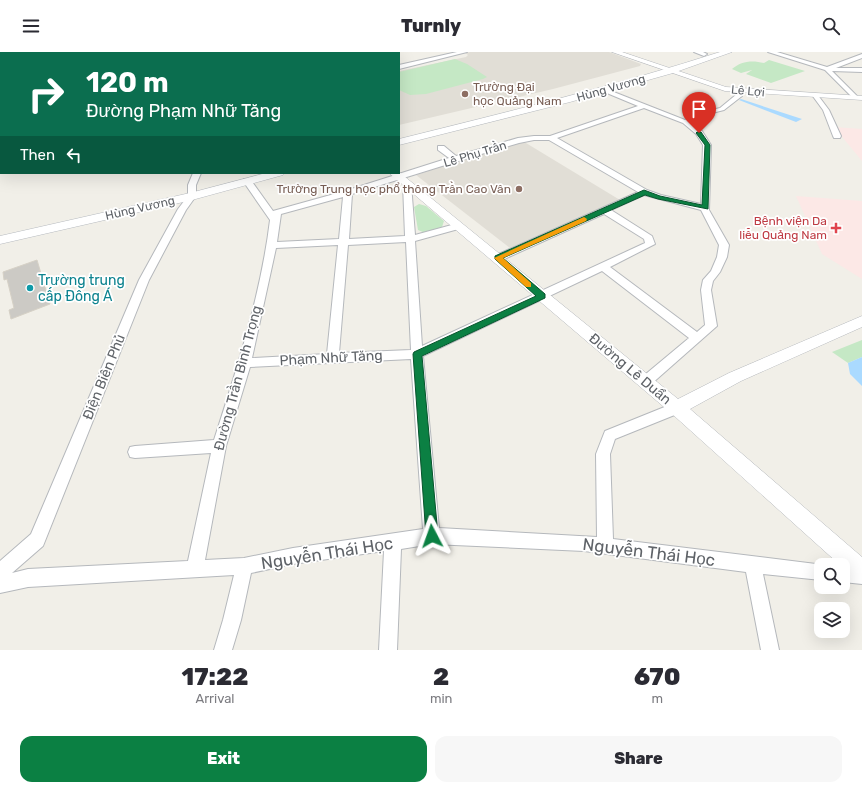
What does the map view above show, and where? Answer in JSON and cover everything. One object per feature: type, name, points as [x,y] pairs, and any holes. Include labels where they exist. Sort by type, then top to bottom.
[{"type":"main road","name":"Hùng Vương","points":[[400,142],[604,90],[728,52]]},
{"type":"main road","name":"Hùng Vương","points":[[400,135],[559,94],[704,53]]},
{"type":"main road","name":"Hùng Vương","points":[[0,240],[245,177],[270,174]]},
{"type":"main road","name":"Hùng Vương","points":[[0,230],[192,190]]},
{"type":"street","points":[[442,52],[449,56]]},
{"type":"street","points":[[400,67],[464,52]]},
{"type":"street","name":"Lê Lợi","points":[[616,52],[710,85],[740,91],[858,98]]},
{"type":"street","points":[[771,52],[827,69],[862,70]]},
{"type":"street","points":[[827,69],[862,56]]},
{"type":"street","points":[[827,69],[858,98]]},
{"type":"street","points":[[604,90],[685,122],[699,133],[708,145],[706,214],[724,245],[722,257],[715,272],[708,280],[706,290],[711,326],[645,382]]},
{"type":"street","points":[[685,122],[722,108],[740,95],[740,91]]},
{"type":"street","points":[[815,95],[826,110],[837,136]]},
{"type":"street","points":[[551,138],[644,106]]},
{"type":"street","name":"Lê Phụ Trần","points":[[348,193],[401,178],[454,159],[532,137],[551,138]]},
{"type":"street","points":[[551,138],[644,192],[658,198],[705,208]]},
{"type":"street","points":[[441,148],[454,159]]},
{"type":"street","name":"Điện Biên Phủ","points":[[0,572],[37,540],[144,280],[192,190],[197,174]]},
{"type":"street","points":[[245,177],[275,220]]},
{"type":"street","points":[[401,178],[411,238],[417,354],[432,536]]},
{"type":"street","name":"Đường Lê Duẩn","points":[[401,178],[677,408],[862,571]]},
{"type":"street","points":[[498,258],[644,192]]},
{"type":"street","points":[[275,220],[277,212],[348,193],[333,358]]},
{"type":"street","points":[[417,354],[650,244],[651,241],[649,238],[604,210]]},
{"type":"street","name":"Đường Trần Bình Trọng","points":[[195,569],[219,446],[245,363],[272,245],[275,220]]},
{"type":"street","points":[[272,245],[411,238],[459,226]]},
{"type":"street","points":[[603,267],[697,338]]},
{"type":"street","points":[[605,545],[603,454],[610,435],[677,408],[735,377],[862,321]]},
{"type":"street","name":"Phạm Nhữ Tăng","points":[[245,363],[417,354]]},
{"type":"street","points":[[135,452],[219,446]]},
{"type":"street","name":"Nguyễn Thái Học","points":[[0,584],[28,578],[244,566],[293,556],[432,536],[584,543],[753,565],[814,571]]},
{"type":"street","points":[[388,650],[393,542]]},
{"type":"street","points":[[753,565],[770,650]]},
{"type":"street","points":[[222,650],[232,620],[244,566]]},
{"type":"street","points":[[850,575],[862,576]]},
{"type":"shaded area","name":"Trường Đại học Quảng Nam","points":[[609,52],[641,64],[640,66],[553,89],[400,125],[400,71],[466,57],[468,55],[465,53]]},
{"type":"shaded area","points":[[834,127],[862,129],[862,161]]},
{"type":"shaded area","name":"Trường Trung học phổ thông Trần Cao Vân","points":[[521,140],[620,200],[510,248],[416,175]]},
{"type":"shaded area","name":"Bệnh viện Da liễu Quảng Nam","points":[[796,196],[862,201],[862,279],[822,254]]},
{"type":"green space","points":[[455,59],[467,64],[487,77],[426,94],[410,95],[400,90],[400,72]]},
{"type":"green space","points":[[769,60],[805,71],[771,83],[746,74],[752,70],[741,73],[732,69],[735,66],[751,61],[764,63]]},
{"type":"green space","points":[[419,204],[426,206],[444,221],[442,227],[425,233],[418,230],[414,207]]},
{"type":"green space","points":[[862,340],[862,357],[848,363],[832,352]]},
{"type":"water","points":[[741,99],[802,119],[796,122],[739,100]]},
{"type":"water","points":[[862,357],[862,386],[850,374],[848,363]]},
{"type":"building","name":"Trường trung cấp Đông Á","points":[[37,260],[50,304],[11,319],[9,310],[14,308],[7,279],[4,280],[3,272]]},
{"type":"slow traffic","points":[[528,285],[498,258],[584,219]]},
{"type":"place","name":"Trường Đại học Quảng Nam","points":[[465,94]]},
{"type":"place","name":"Trường Trung học phổ thông Trần Cao Vân","points":[[519,189]]},
{"type":"place","name":"Bệnh viện Da liễu Quảng Nam","points":[[836,228]]},
{"type":"place","name":"Trường trung cấp Đông Á","points":[[30,288]]},
{"type":"route","points":[[432,536],[417,354],[542,296],[498,258],[644,192],[658,198],[705,208],[708,145],[699,133]]}]
